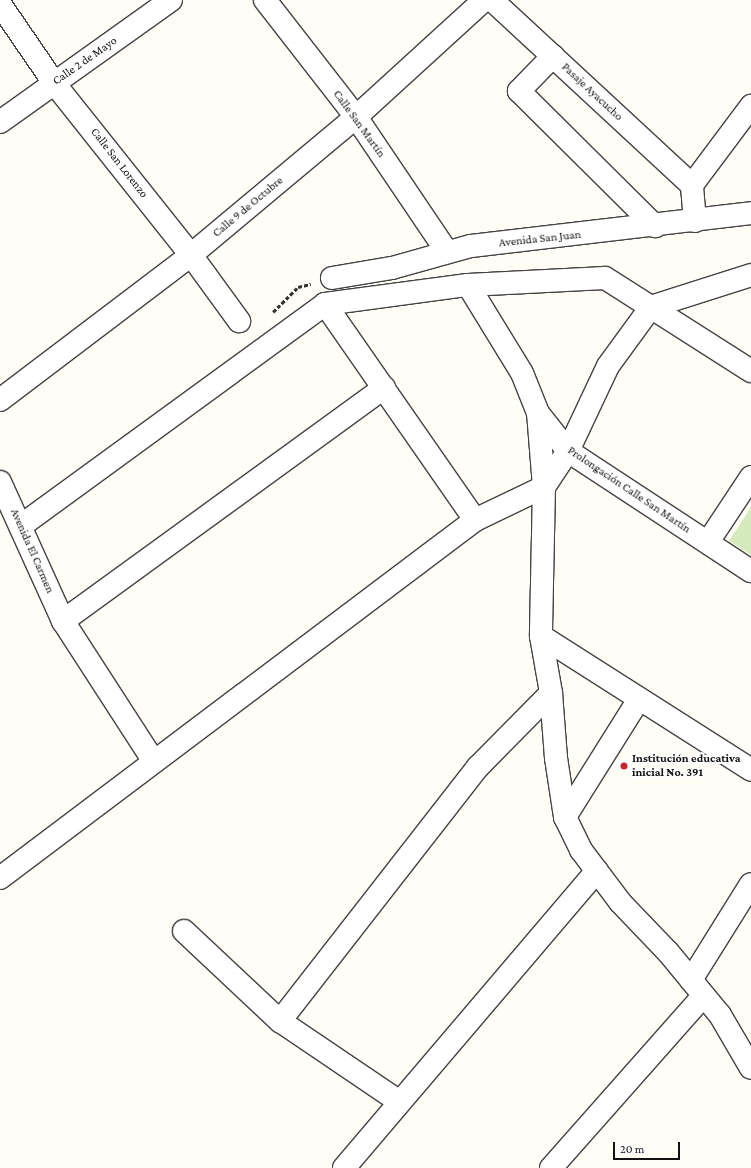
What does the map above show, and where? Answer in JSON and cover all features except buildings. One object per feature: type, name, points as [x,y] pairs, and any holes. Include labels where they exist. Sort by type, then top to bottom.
[{"type":"street","name":"Calle 2 de Mayo","points":[[0,122],[171,0]]},
{"type":"street","name":"Calle San Martín","points":[[265,0],[356,117],[448,252]]},
{"type":"street","name":"Calle 9 de Octubre","points":[[0,400],[191,255],[356,117],[484,0]]},
{"type":"street","name":"Pasaje Ayacucho","points":[[492,0],[692,185]]},
{"type":"street","name":"Calle San Lorenzo","points":[[0,4],[54,83],[191,255],[239,322]]},
{"type":"street","points":[[553,56],[520,91],[655,226]]},
{"type":"street","points":[[695,221],[692,185],[751,106]]},
{"type":"street","name":"Avenida San Juan","points":[[332,278],[392,268],[448,252],[751,213]]},
{"type":"street","points":[[0,878],[153,760],[475,520],[544,487],[568,451],[608,366],[651,307],[751,275]]},
{"type":"street","points":[[22,525],[325,304],[468,285],[606,278],[751,371]]},
{"type":"street","name":"Prolongación Calle San Martín","points":[[468,285],[522,373],[538,413],[568,451],[751,571]]},
{"type":"street","points":[[325,304],[475,520]]},
{"type":"street","points":[[63,621],[384,388]]},
{"type":"street","points":[[538,413],[544,487],[541,636],[551,693],[565,817],[581,850],[597,871],[697,988],[751,1068]]},
{"type":"street","points":[[708,542],[751,477]]},
{"type":"street","name":"Avenida El Carmen","points":[[0,482],[22,525],[63,621],[153,760]]},
{"type":"street","points":[[541,636],[751,770]]},
{"type":"street","points":[[280,1021],[478,767],[551,693]]},
{"type":"street","points":[[565,817],[639,699]]},
{"type":"street","points":[[344,1168],[398,1101],[597,871]]},
{"type":"street","points":[[551,1168],[697,988],[751,884]]},
{"type":"street","points":[[184,931],[280,1021],[398,1101]]},
{"type":"path","points":[[270,315],[298,287],[332,278]]},
{"type":"green space","points":[[751,507],[751,555],[729,541]]},
{"type":"place","name":"Institución educativa inicial No. 391","points":[[624,766]]}]
